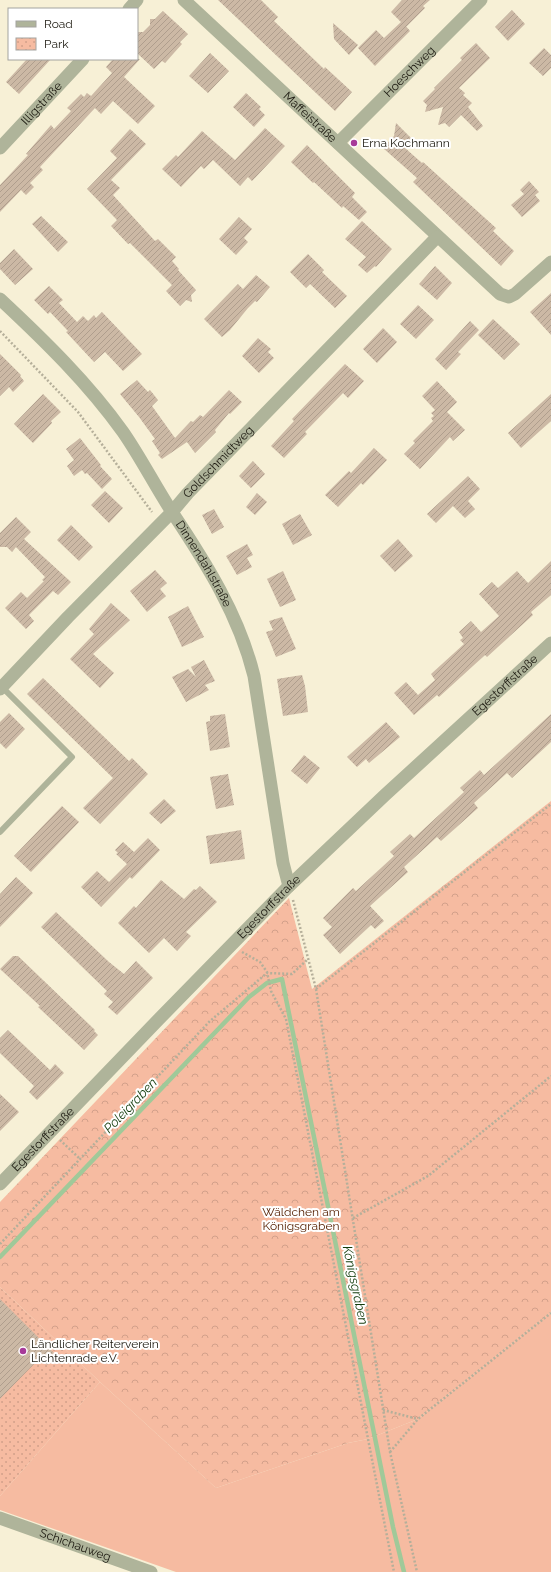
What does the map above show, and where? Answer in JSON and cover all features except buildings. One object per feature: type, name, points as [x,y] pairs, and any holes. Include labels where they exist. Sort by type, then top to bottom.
[{"type":"street","points":[[130,8],[137,0]]},
{"type":"street","name":"Maffeistraße","points":[[184,0],[500,294],[509,297],[515,294],[551,262]]},
{"type":"street","name":"Hoeschweg","points":[[338,143],[481,0]]},
{"type":"street","name":"Illigstraße","points":[[0,148],[81,60]]},
{"type":"street","name":"Goldschmidtweg","points":[[1,688],[437,237]]},
{"type":"street","name":"Dinnendahlstraße","points":[[0,299],[68,366],[99,401],[123,432],[147,468],[156,486],[199,553],[222,593],[240,632],[250,659],[264,733],[283,863],[289,886]]},
{"type":"street","name":"Egestorffstraße","points":[[0,1184],[158,1019],[230,948],[289,886],[385,795],[551,643]]},
{"type":"street","name":"Schichauweg","points":[[0,1518],[151,1572]]},
{"type":"lane","points":[[0,832],[72,757],[1,688]]},
{"type":"path","points":[[0,331],[78,412],[154,514]]},
{"type":"path","points":[[316,989],[551,804]]},
{"type":"path","points":[[289,886],[316,989],[390,1452],[417,1572]]},
{"type":"path","points":[[230,948],[245,953],[260,962],[267,973],[271,991],[286,1019],[394,1572]]},
{"type":"path","points":[[0,1244],[210,1021],[267,973],[292,974],[308,959]]},
{"type":"path","points":[[353,1218],[428,1176],[551,1076]]},
{"type":"path","points":[[50,1132],[80,1159]]},
{"type":"path","points":[[390,1452],[418,1418],[551,1313]]},
{"type":"path","points":[[383,1410],[418,1418]]},
{"type":"green space","name":"Wäldchen am Königsgraben","points":[[551,801],[551,1312],[418,1419],[368,1439],[348,1443],[216,1488],[100,1382],[0,1287],[0,1202],[289,898],[312,989]]},
{"type":"green space","points":[[0,1287],[100,1382],[0,1496]]},
{"type":"green space","points":[[551,1312],[551,1572],[176,1572],[0,1510],[0,1496],[100,1382],[216,1488],[348,1443],[368,1439],[418,1419]]},
{"type":"waterway","name":"Königsgraben","points":[[0,1257],[249,997],[267,983],[282,979],[393,1527],[404,1572]]},
{"type":"place","name":"Erna Kochmann","points":[[354,143]]},
{"type":"place","name":"Ländlicher Reiterverein Lichtenrade e.V.","points":[[23,1351]]},
{"type":"water label","name":"Poleigraben","points":[[130,1105]]}]
